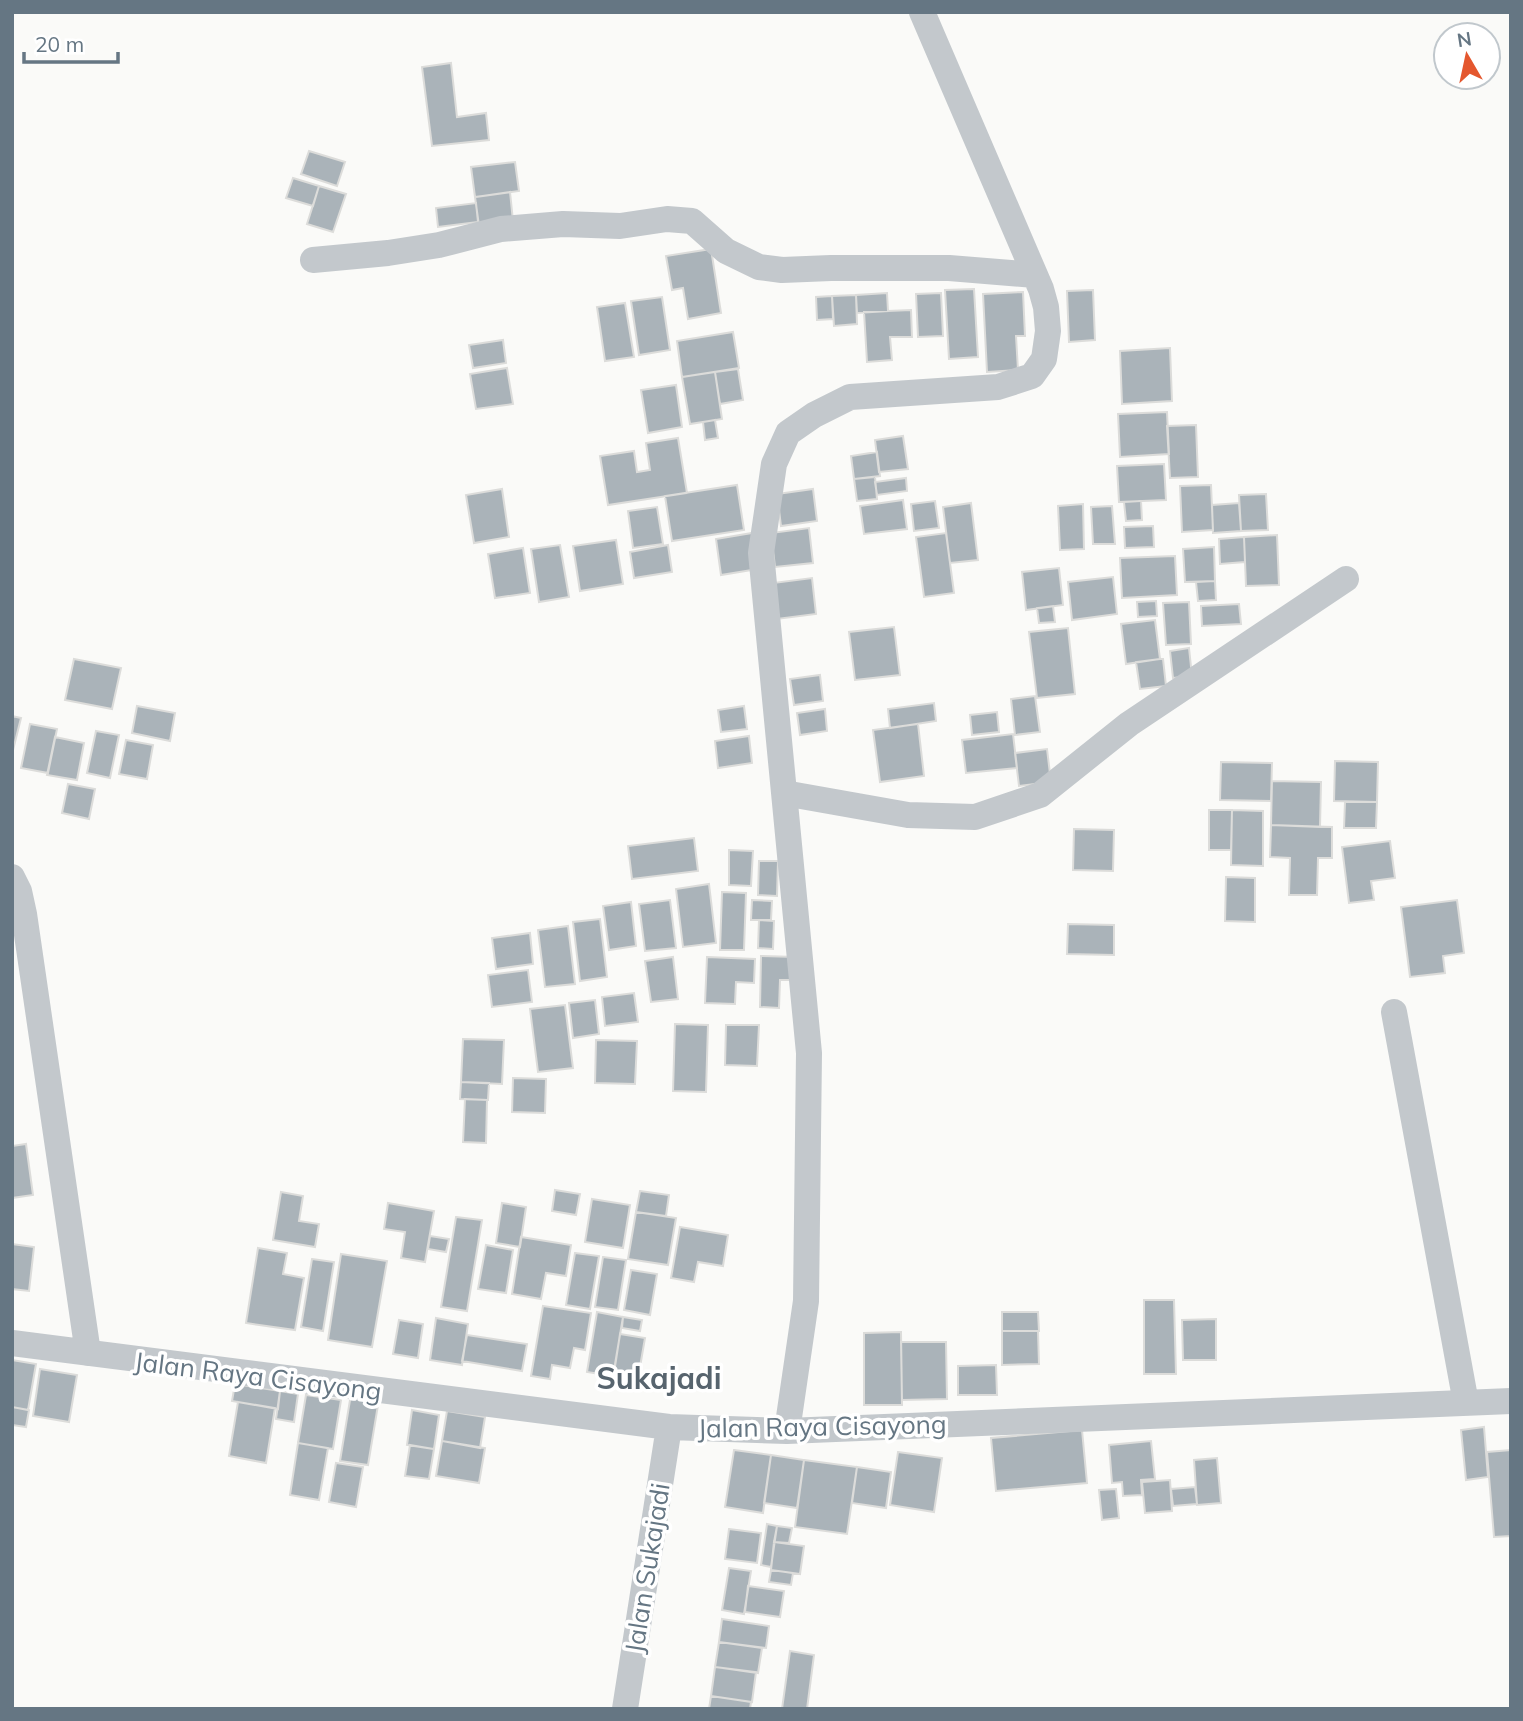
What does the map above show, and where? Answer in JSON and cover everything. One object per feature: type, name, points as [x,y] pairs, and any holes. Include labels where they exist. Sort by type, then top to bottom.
[{"type":"street","points":[[787,1432],[806,1301],[809,1053],[761,553],[774,464],[788,433],[814,415],[850,397],[998,387],[1032,376],[1044,359],[1048,331],[1046,307],[1035,275],[922,12]]},
{"type":"street","points":[[313,260],[439,245],[501,229],[563,224],[620,226],[667,219],[692,221],[726,251],[759,267],[782,270],[949,268],[1035,275]]},
{"type":"street","points":[[784,793],[908,815],[975,817],[1040,795],[1129,724],[1346,579]]},
{"type":"street","points":[[12,877],[19,891],[24,914],[88,1353]]},
{"type":"street","points":[[1394,1012],[1466,1403]]},
{"type":"street","name":"Jalan Raya Cisayong","points":[[12,1343],[669,1427],[787,1432],[1511,1401]]},
{"type":"street","name":"Jalan Sukajadi","points":[[625,1709],[669,1427]]},
{"type":"building","points":[[451,63],[457,117],[486,113],[489,140],[432,146],[422,67]]},
{"type":"building","points":[[309,151],[345,162],[337,186],[301,174]]},
{"type":"building","points":[[515,162],[519,191],[475,197],[471,167]]},
{"type":"building","points":[[293,178],[319,186],[313,206],[286,198]]},
{"type":"building","points":[[319,186],[346,194],[333,232],[307,224]]},
{"type":"building","points":[[510,192],[513,221],[479,226],[475,197]]},
{"type":"building","points":[[476,203],[478,222],[438,227],[436,208]]},
{"type":"building","points":[[711,249],[721,313],[688,319],[683,288],[672,290],[666,256]]},
{"type":"building","points":[[974,289],[978,357],[949,359],[945,290]]},
{"type":"building","points":[[1093,290],[1095,340],[1069,342],[1067,291]]},
{"type":"building","points":[[1023,292],[1025,336],[1016,336],[1018,370],[987,372],[983,294]]},
{"type":"building","points":[[887,293],[888,311],[857,313],[856,295]]},
{"type":"building","points":[[941,293],[943,336],[918,337],[916,294]]},
{"type":"building","points":[[856,295],[857,324],[834,326],[832,296]]},
{"type":"building","points":[[832,296],[833,319],[817,320],[816,297]]},
{"type":"building","points":[[662,297],[670,350],[639,355],[631,301]]},
{"type":"building","points":[[625,303],[634,357],[605,361],[597,307]]},
{"type":"building","points":[[911,310],[912,337],[890,337],[892,360],[867,362],[864,312]]},
{"type":"building","points":[[733,332],[739,368],[682,377],[677,341]]},
{"type":"building","points":[[503,340],[506,363],[473,368],[469,345]]},
{"type":"building","points":[[1170,348],[1172,401],[1122,404],[1120,351]]},
{"type":"building","points":[[507,368],[513,404],[476,409],[470,374]]},
{"type":"building","points":[[738,369],[743,400],[720,404],[715,372]]},
{"type":"building","points":[[715,372],[722,419],[690,424],[682,377]]},
{"type":"building","points":[[676,385],[682,427],[648,433],[641,390]]},
{"type":"building","points":[[1167,412],[1169,454],[1120,457],[1118,414]]},
{"type":"building","points":[[715,420],[718,438],[705,440],[703,422]]},
{"type":"building","points":[[1196,425],[1198,477],[1170,478],[1167,426]]},
{"type":"building","points":[[903,436],[908,469],[879,472],[875,440]]},
{"type":"building","points":[[678,438],[687,493],[608,505],[600,456],[634,451],[637,472],[650,470],[646,443]]},
{"type":"building","points":[[877,452],[880,476],[854,479],[851,456]]},
{"type":"building","points":[[1164,464],[1166,500],[1119,502],[1117,466]]},
{"type":"building","points":[[875,477],[877,499],[857,501],[854,479]]},
{"type":"building","points":[[906,478],[907,491],[877,495],[875,482]]},
{"type":"building","points":[[737,485],[744,530],[672,541],[665,496]]},
{"type":"building","points":[[1211,485],[1213,530],[1182,532],[1180,486]]},
{"type":"building","points":[[502,489],[509,537],[474,543],[466,495]]},
{"type":"building","points":[[813,489],[817,521],[781,526],[777,494]]},
{"type":"building","points":[[1266,494],[1268,530],[1241,531],[1239,495]]},
{"type":"building","points":[[903,500],[907,529],[864,534],[860,506]]},
{"type":"building","points":[[935,501],[939,528],[914,531],[911,504]]},
{"type":"building","points":[[1141,501],[1142,520],[1126,521],[1124,502]]},
{"type":"building","points":[[971,503],[978,560],[950,563],[943,507]]},
{"type":"building","points":[[1239,503],[1241,531],[1213,533],[1212,505]]},
{"type":"building","points":[[1083,504],[1084,549],[1060,550],[1058,506]]},
{"type":"building","points":[[1112,506],[1115,544],[1093,544],[1091,507]]},
{"type":"building","points":[[657,507],[663,544],[633,548],[628,511]]},
{"type":"building","points":[[1153,526],[1154,547],[1125,548],[1124,527]]},
{"type":"building","points":[[809,528],[813,563],[775,567],[771,533]]},
{"type":"building","points":[[752,533],[758,569],[721,575],[716,539]]},
{"type":"building","points":[[946,533],[954,593],[924,597],[916,537]]},
{"type":"building","points":[[1277,535],[1279,585],[1246,586],[1244,537]]},
{"type":"building","points":[[1244,537],[1245,562],[1220,564],[1219,539]]},
{"type":"building","points":[[616,540],[623,584],[580,591],[573,546]]},
{"type":"building","points":[[560,545],[569,597],[539,602],[531,549]]},
{"type":"building","points":[[668,545],[672,572],[634,578],[630,552]]},
{"type":"building","points":[[1214,547],[1215,581],[1185,582],[1183,549]]},
{"type":"building","points":[[523,548],[530,593],[495,598],[488,554]]},
{"type":"building","points":[[1175,556],[1177,595],[1122,598],[1120,558]]},
{"type":"building","points":[[1059,568],[1063,605],[1026,610],[1022,572]]},
{"type":"building","points":[[1113,577],[1117,614],[1072,620],[1068,582]]},
{"type":"building","points":[[812,578],[816,614],[777,619],[773,583]]},
{"type":"building","points":[[1215,581],[1216,600],[1198,601],[1196,582]]},
{"type":"building","points":[[1156,601],[1157,616],[1138,617],[1137,602]]},
{"type":"building","points":[[1189,602],[1191,644],[1166,645],[1163,603]]},
{"type":"building","points":[[1239,604],[1241,624],[1202,626],[1201,606]]},
{"type":"building","points":[[1053,606],[1055,622],[1039,623],[1037,608]]},
{"type":"building","points":[[1155,620],[1160,659],[1126,664],[1121,624]]},
{"type":"building","points":[[894,627],[900,675],[855,680],[849,632]]},
{"type":"building","points":[[1068,628],[1075,694],[1037,698],[1029,632]]},
{"type":"building","points":[[1189,648],[1192,676],[1173,678],[1170,651]]},
{"type":"building","points":[[74,659],[121,668],[112,709],[65,700]]},
{"type":"building","points":[[1163,659],[1166,686],[1140,689],[1136,662]]},
{"type":"building","points":[[820,675],[823,701],[794,705],[790,679]]},
{"type":"building","points":[[1035,696],[1040,732],[1015,735],[1011,699]]},
{"type":"building","points":[[934,703],[936,721],[890,728],[888,709]]},
{"type":"building","points":[[137,706],[175,713],[170,741],[132,733]]},
{"type":"building","points":[[744,706],[747,729],[721,732],[718,710]]},
{"type":"building","points":[[825,709],[827,731],[800,735],[797,713]]},
{"type":"building","points":[[997,712],[999,732],[972,735],[970,715]]},
{"type":"building","points":[[12,716],[21,718],[12,754]]},
{"type":"building","points":[[30,724],[57,729],[48,773],[21,768]]},
{"type":"building","points":[[918,724],[924,776],[880,782],[873,730]]},
{"type":"building","points":[[96,731],[119,735],[110,778],[87,773]]},
{"type":"building","points":[[1013,734],[1017,768],[966,773],[962,740]]},
{"type":"building","points":[[749,736],[752,763],[718,768],[715,741]]},
{"type":"building","points":[[55,737],[84,743],[77,780],[47,775]]},
{"type":"building","points":[[126,740],[153,745],[147,779],[119,774]]},
{"type":"building","points":[[1047,749],[1051,782],[1019,786],[1015,753]]},
{"type":"building","points":[[1335,761],[1378,762],[1377,802],[1334,801]]},
{"type":"building","points":[[1221,762],[1272,763],[1271,801],[1220,800]]},
{"type":"building","points":[[1272,781],[1321,782],[1320,827],[1271,825]]},
{"type":"building","points":[[68,784],[95,789],[89,819],[62,813]]},
{"type":"building","points":[[1345,802],[1377,802],[1376,828],[1344,828]]},
{"type":"building","points":[[1209,810],[1232,810],[1231,850],[1209,850]]},
{"type":"building","points":[[1232,810],[1263,811],[1263,866],[1231,865]]},
{"type":"building","points":[[1271,825],[1332,827],[1332,858],[1318,858],[1317,895],[1289,895],[1290,858],[1270,857]]},
{"type":"building","points":[[1074,829],[1114,830],[1113,871],[1073,870]]},
{"type":"building","points":[[694,838],[698,871],[632,879],[628,846]]},
{"type":"building","points":[[1390,841],[1395,878],[1371,881],[1374,900],[1349,903],[1342,847]]},
{"type":"building","points":[[729,850],[753,851],[751,886],[729,885]]},
{"type":"building","points":[[759,861],[778,861],[777,896],[758,895]]},
{"type":"building","points":[[1226,877],[1255,878],[1255,922],[1225,921]]},
{"type":"building","points":[[709,884],[716,943],[683,947],[676,889]]},
{"type":"building","points":[[722,892],[746,893],[744,950],[720,950]]},
{"type":"building","points":[[670,900],[676,948],[645,951],[639,904]]},
{"type":"building","points":[[752,900],[772,901],[771,920],[751,920]]},
{"type":"building","points":[[1457,900],[1464,953],[1443,956],[1445,973],[1410,977],[1401,907]]},
{"type":"building","points":[[631,902],[636,946],[609,950],[603,906]]},
{"type":"building","points":[[600,919],[607,977],[580,981],[573,922]]},
{"type":"building","points":[[759,920],[774,921],[773,949],[758,948]]},
{"type":"building","points":[[1068,924],[1114,925],[1114,955],[1067,954]]},
{"type":"building","points":[[568,926],[575,984],[545,987],[538,930]]},
{"type":"building","points":[[530,933],[533,964],[496,969],[492,938]]},
{"type":"building","points":[[761,956],[796,957],[795,980],[780,980],[779,1008],[760,1007]]},
{"type":"building","points":[[673,957],[678,999],[651,1002],[645,961]]},
{"type":"building","points":[[707,957],[755,959],[754,983],[736,982],[735,1004],[705,1003]]},
{"type":"building","points":[[528,970],[532,1002],[492,1007],[488,975]]},
{"type":"building","points":[[634,993],[638,1022],[605,1026],[602,997]]},
{"type":"building","points":[[595,1000],[599,1034],[573,1038],[569,1003]]},
{"type":"building","points":[[565,1005],[573,1068],[538,1072],[530,1009]]},
{"type":"building","points":[[675,1024],[708,1025],[706,1092],[673,1091]]},
{"type":"building","points":[[726,1025],[759,1025],[757,1066],[725,1065]]},
{"type":"building","points":[[463,1039],[504,1040],[502,1084],[461,1082]]},
{"type":"building","points":[[596,1040],[637,1041],[635,1084],[595,1083]]},
{"type":"building","points":[[513,1078],[546,1079],[545,1113],[512,1112]]},
{"type":"building","points":[[461,1082],[489,1083],[488,1100],[460,1099]]},
{"type":"building","points":[[465,1099],[487,1100],[486,1143],[463,1142]]},
{"type":"building","points":[[26,1144],[33,1195],[12,1198],[12,1146]]},
{"type":"building","points":[[555,1190],[580,1194],[576,1215],[552,1211]]},
{"type":"building","points":[[640,1191],[669,1195],[666,1216],[636,1212]]},
{"type":"building","points":[[281,1192],[303,1196],[299,1221],[319,1224],[315,1247],[273,1240]]},
{"type":"building","points":[[592,1199],[630,1205],[623,1248],[585,1242]]},
{"type":"building","points":[[388,1203],[434,1211],[425,1262],[401,1258],[405,1232],[384,1229]]},
{"type":"building","points":[[502,1203],[526,1207],[520,1247],[496,1243]]},
{"type":"building","points":[[636,1212],[676,1218],[668,1265],[628,1259]]},
{"type":"building","points":[[456,1217],[482,1220],[467,1311],[441,1307]]},
{"type":"building","points":[[680,1227],[728,1235],[723,1266],[698,1262],[694,1282],[671,1278]]},
{"type":"building","points":[[430,1236],[449,1239],[446,1252],[428,1249]]},
{"type":"building","points":[[521,1237],[571,1245],[566,1276],[546,1273],[541,1299],[512,1294]]},
{"type":"building","points":[[12,1244],[34,1247],[29,1291],[12,1289]]},
{"type":"building","points":[[486,1245],[513,1250],[506,1293],[478,1289]]},
{"type":"building","points":[[258,1248],[287,1253],[283,1274],[304,1278],[295,1330],[246,1323]]},
{"type":"building","points":[[575,1253],[599,1256],[590,1309],[566,1305]]},
{"type":"building","points":[[341,1254],[387,1261],[372,1347],[328,1340]]},
{"type":"building","points":[[603,1257],[626,1260],[618,1310],[595,1307]]},
{"type":"building","points":[[312,1259],[334,1262],[323,1331],[301,1327]]},
{"type":"building","points":[[631,1270],[657,1274],[650,1315],[624,1310]]},
{"type":"building","points":[[1144,1300],[1174,1300],[1176,1374],[1144,1374]]},
{"type":"building","points":[[543,1306],[591,1313],[585,1350],[574,1348],[570,1368],[552,1365],[550,1379],[531,1376]]},
{"type":"building","points":[[597,1312],[623,1317],[613,1376],[587,1372]]},
{"type":"building","points":[[1002,1312],[1038,1312],[1039,1331],[1002,1331]]},
{"type":"building","points":[[623,1317],[642,1320],[640,1331],[622,1328]]},
{"type":"building","points":[[436,1318],[468,1324],[462,1365],[430,1360]]},
{"type":"building","points":[[1216,1319],[1216,1360],[1183,1360],[1182,1320]]},
{"type":"building","points":[[399,1320],[423,1324],[418,1358],[393,1354]]},
{"type":"building","points":[[1002,1331],[1038,1331],[1039,1364],[1002,1365]]},
{"type":"building","points":[[901,1332],[902,1405],[864,1405],[864,1333]]},
{"type":"building","points":[[620,1334],[645,1338],[636,1390],[612,1386]]},
{"type":"building","points":[[467,1335],[527,1344],[522,1371],[462,1361]]},
{"type":"building","points":[[901,1342],[946,1342],[947,1399],[902,1400]]},
{"type":"building","points":[[12,1360],[36,1364],[28,1410],[12,1407]]},
{"type":"building","points":[[996,1365],[997,1395],[958,1395],[958,1366]]},
{"type":"building","points":[[40,1369],[77,1375],[69,1422],[33,1416]]},
{"type":"building","points":[[235,1384],[280,1391],[278,1409],[232,1401]]},
{"type":"building","points":[[280,1391],[298,1394],[294,1422],[276,1419]]},
{"type":"building","points":[[351,1394],[379,1399],[368,1465],[340,1461]]},
{"type":"building","points":[[306,1395],[341,1400],[333,1449],[298,1443]]},
{"type":"building","points":[[238,1402],[275,1408],[266,1463],[229,1456]]},
{"type":"building","points":[[12,1407],[29,1410],[26,1427],[12,1425]]},
{"type":"building","points":[[412,1410],[439,1415],[434,1449],[407,1445]]},
{"type":"building","points":[[447,1411],[485,1417],[480,1448],[442,1441]]},
{"type":"building","points":[[1484,1427],[1488,1477],[1466,1480],[1461,1430]]},
{"type":"building","points":[[1082,1430],[1087,1483],[996,1491],[991,1438]]},
{"type":"building","points":[[442,1441],[485,1448],[479,1483],[436,1476]]},
{"type":"building","points":[[1151,1441],[1155,1479],[1141,1480],[1142,1495],[1123,1496],[1122,1482],[1112,1483],[1109,1445]]},
{"type":"building","points":[[298,1443],[328,1448],[319,1500],[290,1495]]},
{"type":"building","points":[[410,1445],[434,1449],[429,1479],[405,1476]]},
{"type":"building","points":[[734,1450],[771,1455],[763,1513],[725,1507]]},
{"type":"building","points":[[1511,1450],[1511,1536],[1494,1537],[1487,1452]]},
{"type":"building","points":[[898,1452],[942,1458],[934,1512],[890,1505]]},
{"type":"building","points":[[771,1455],[804,1460],[797,1508],[764,1503]]},
{"type":"building","points":[[1217,1458],[1221,1503],[1197,1505],[1194,1460]]},
{"type":"building","points":[[804,1460],[857,1467],[847,1534],[795,1527]]},
{"type":"building","points":[[336,1463],[363,1467],[356,1507],[329,1502]]},
{"type":"building","points":[[857,1467],[891,1472],[886,1508],[852,1503]]},
{"type":"building","points":[[1170,1480],[1172,1511],[1145,1513],[1142,1482]]},
{"type":"building","points":[[1195,1487],[1197,1504],[1173,1506],[1171,1489]]},
{"type":"building","points":[[1116,1489],[1119,1518],[1102,1520],[1099,1490]]},
{"type":"building","points":[[767,1524],[777,1526],[771,1567],[761,1565]]},
{"type":"building","points":[[777,1526],[792,1528],[789,1543],[774,1542]]},
{"type":"building","points":[[729,1529],[761,1533],[757,1563],[725,1559]]},
{"type":"building","points":[[774,1542],[804,1546],[800,1574],[771,1570]]},
{"type":"building","points":[[729,1568],[751,1571],[744,1614],[722,1610]]},
{"type":"building","points":[[771,1570],[793,1573],[791,1585],[769,1582]]},
{"type":"building","points":[[748,1586],[784,1591],[780,1617],[745,1612]]},
{"type":"building","points":[[722,1619],[769,1626],[766,1648],[719,1642]]},
{"type":"building","points":[[719,1642],[762,1648],[758,1673],[715,1667]]},
{"type":"building","points":[[790,1651],[814,1655],[807,1709],[782,1709]]},
{"type":"building","points":[[715,1667],[756,1672],[752,1702],[711,1696]]},
{"type":"building","points":[[711,1696],[751,1702],[750,1709],[709,1709]]},
{"type":"district","name":"Sukajadi","points":[[659,1378]]}]
